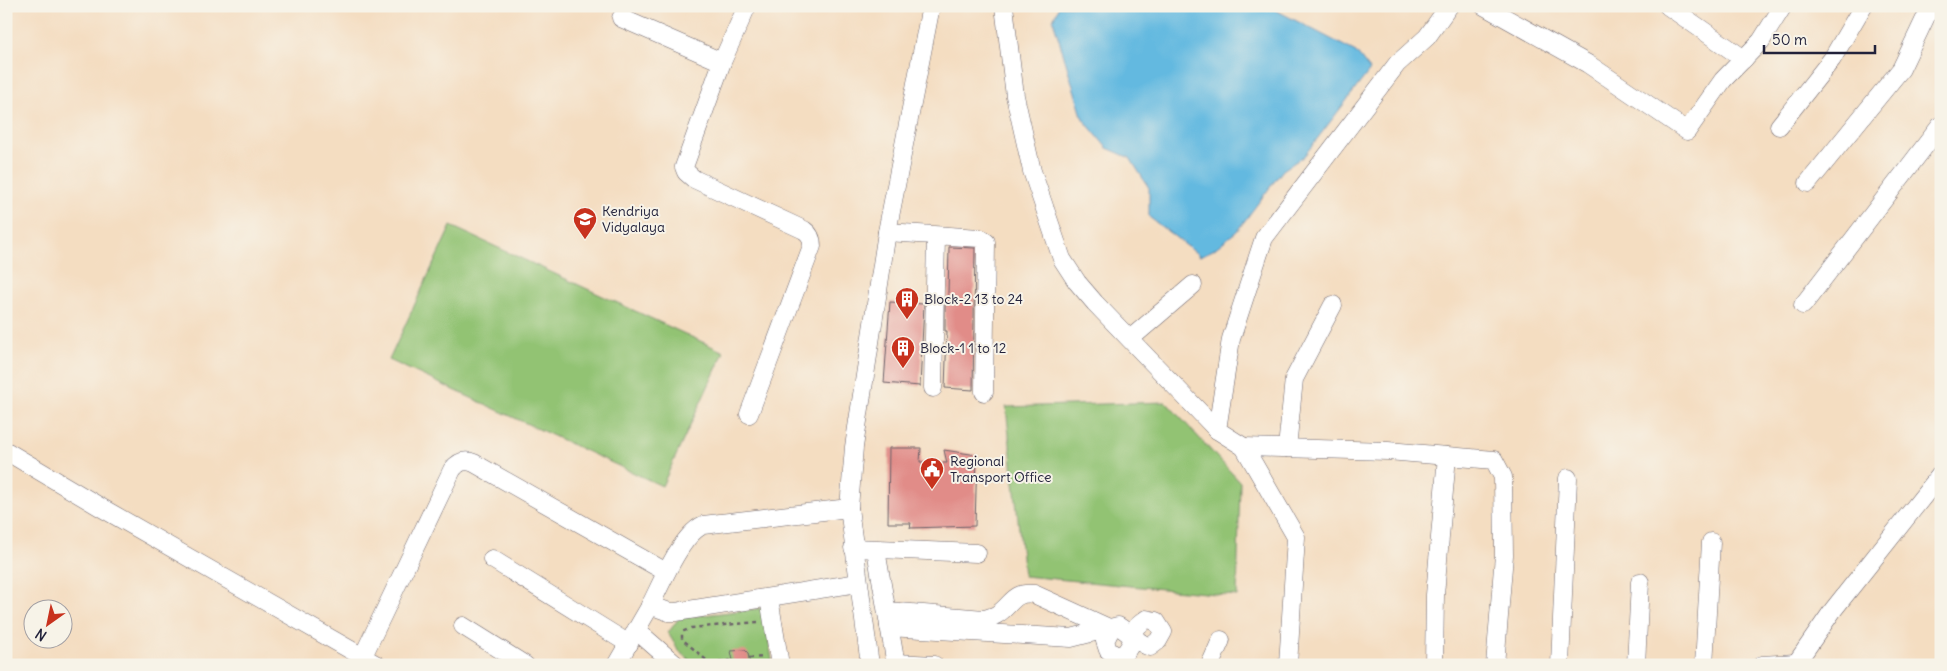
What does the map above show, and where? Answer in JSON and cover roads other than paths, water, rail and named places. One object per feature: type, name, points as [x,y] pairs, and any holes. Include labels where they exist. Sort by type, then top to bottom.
[{"type":"street","points":[[747,6],[722,62],[685,162],[686,172],[694,179],[804,230],[812,240],[812,246],[748,414]]},
{"type":"street","points":[[870,665],[849,508],[854,447],[888,232],[931,6]]},
{"type":"street","points":[[1004,6],[1017,105],[1032,172],[1052,236],[1062,259],[1077,282],[1217,430],[1244,447],[1296,537],[1288,665]]},
{"type":"street","points":[[1217,430],[1231,339],[1264,238],[1397,64],[1427,37],[1449,6]]},
{"type":"street","points":[[1484,6],[1588,64],[1687,132],[1723,80],[1761,41],[1784,6]]},
{"type":"street","points":[[1668,6],[1744,59]]},
{"type":"street","points":[[1779,126],[1832,59],[1863,6]]},
{"type":"street","points":[[1808,183],[1901,69],[1932,6]]},
{"type":"street","points":[[621,18],[722,62]]},
{"type":"street","points":[[1802,305],[1941,125]]},
{"type":"street","points":[[888,232],[980,238],[988,246],[984,392]]},
{"type":"street","points":[[933,388],[936,236]]},
{"type":"street","points":[[1130,339],[1193,285]]},
{"type":"street","points":[[1287,448],[1294,379],[1334,305]]},
{"type":"street","points":[[1244,447],[1388,451],[1494,460],[1503,477],[1504,554],[1495,665]]},
{"type":"street","points":[[6,451],[102,508],[370,660],[452,470],[461,462],[468,461],[474,463],[666,572]]},
{"type":"street","points":[[1434,665],[1435,595],[1447,456]]},
{"type":"street","points":[[1762,665],[1795,664],[1833,610],[1941,474]]},
{"type":"street","points":[[1560,665],[1568,478]]},
{"type":"street","points":[[616,665],[633,637],[666,572],[692,532],[703,525],[849,508]]},
{"type":"street","points":[[1704,665],[1711,542]]},
{"type":"street","points":[[853,548],[977,553]]},
{"type":"street","points":[[876,550],[896,664],[934,665]]},
{"type":"street","points":[[492,559],[633,637],[676,665]]},
{"type":"street","points":[[1636,665],[1640,582]]},
{"type":"street","points":[[650,605],[669,612],[676,612],[858,584]]},
{"type":"street","points":[[888,619],[984,619],[997,614],[1023,592],[1034,594],[1111,629]]},
{"type":"street","points":[[769,598],[772,661]]},
{"type":"street","points":[[888,619],[1071,638],[1118,626],[1134,638],[1130,648],[1124,655],[1115,655],[1108,650],[1105,640],[1111,629]]},
{"type":"street","points":[[463,626],[525,665]]},
{"type":"street","points":[[1210,665],[1221,640]]},
{"type":"water","points":[[1059,6],[1268,6],[1356,52],[1370,70],[1304,156],[1283,170],[1237,231],[1213,250],[1200,256],[1149,217],[1149,188],[1130,158],[1107,148],[1083,119],[1053,20]]},
{"type":"place","name":"Kendriya Vidyalaya","points":[[585,240]]},
{"type":"place","name":"Block-2 13 to 24","points":[[907,320]]},
{"type":"place","name":"Block-1 1 to 12","points":[[903,369]]},
{"type":"place","name":"Regional Transport Office","points":[[932,490]]}]
